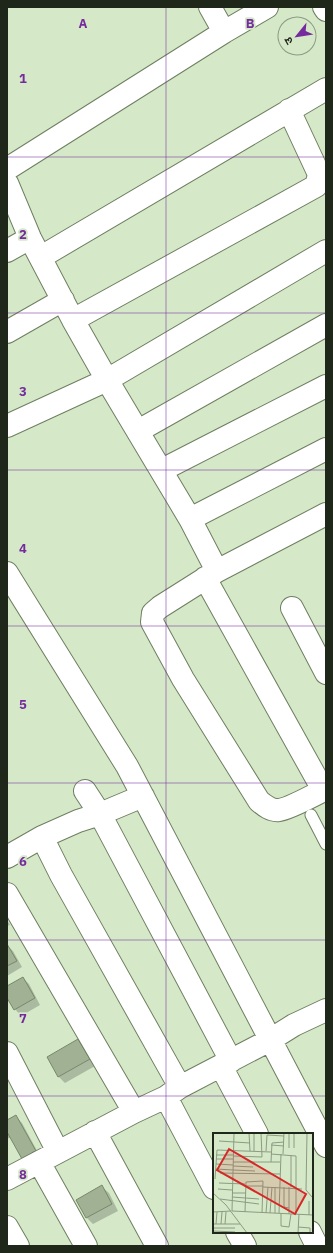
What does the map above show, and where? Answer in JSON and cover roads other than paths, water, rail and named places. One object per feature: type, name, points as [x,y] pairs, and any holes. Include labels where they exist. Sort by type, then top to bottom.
[{"type":"street","points":[[210,7],[224,32]]},
{"type":"street","points":[[7,169],[224,32],[268,7]]},
{"type":"street","points":[[41,257],[326,89]]},
{"type":"street","points":[[73,320],[316,186],[319,175],[289,110]]},
{"type":"street","points":[[7,183],[30,238],[73,320],[190,519],[211,575],[324,790],[280,810],[272,809],[259,801],[179,673],[152,622],[153,613],[211,575],[326,514]]},
{"type":"street","points":[[7,251],[30,238]]},
{"type":"street","points":[[7,426],[107,380],[326,251]]},
{"type":"street","points":[[7,332],[63,300]]},
{"type":"street","points":[[138,431],[326,325]]},
{"type":"street","points":[[162,470],[326,386]]},
{"type":"street","points":[[190,519],[326,449]]},
{"type":"street","points":[[7,573],[127,766],[326,1146]]},
{"type":"street","points":[[292,608],[326,673]]},
{"type":"street","points":[[84,791],[100,814],[226,1063],[257,1133]]},
{"type":"street","points":[[7,857],[42,837],[143,796]]},
{"type":"street","points":[[42,837],[173,1092],[213,1186]]},
{"type":"street","points":[[7,894],[134,1112]]},
{"type":"street","points":[[7,1179],[270,1040],[294,1024],[326,1010]]},
{"type":"street","points":[[7,1053],[58,1152]]},
{"type":"street","points":[[95,1132],[157,1246]]},
{"type":"street","points":[[39,1162],[86,1246]]},
{"type":"street","points":[[7,1227],[18,1246]]},
{"type":"street","points":[[238,1233],[245,1246]]},
{"type":"street","points":[[310,1233],[317,1246]]},
{"type":"lane","points":[[311,815],[326,844]]}]
